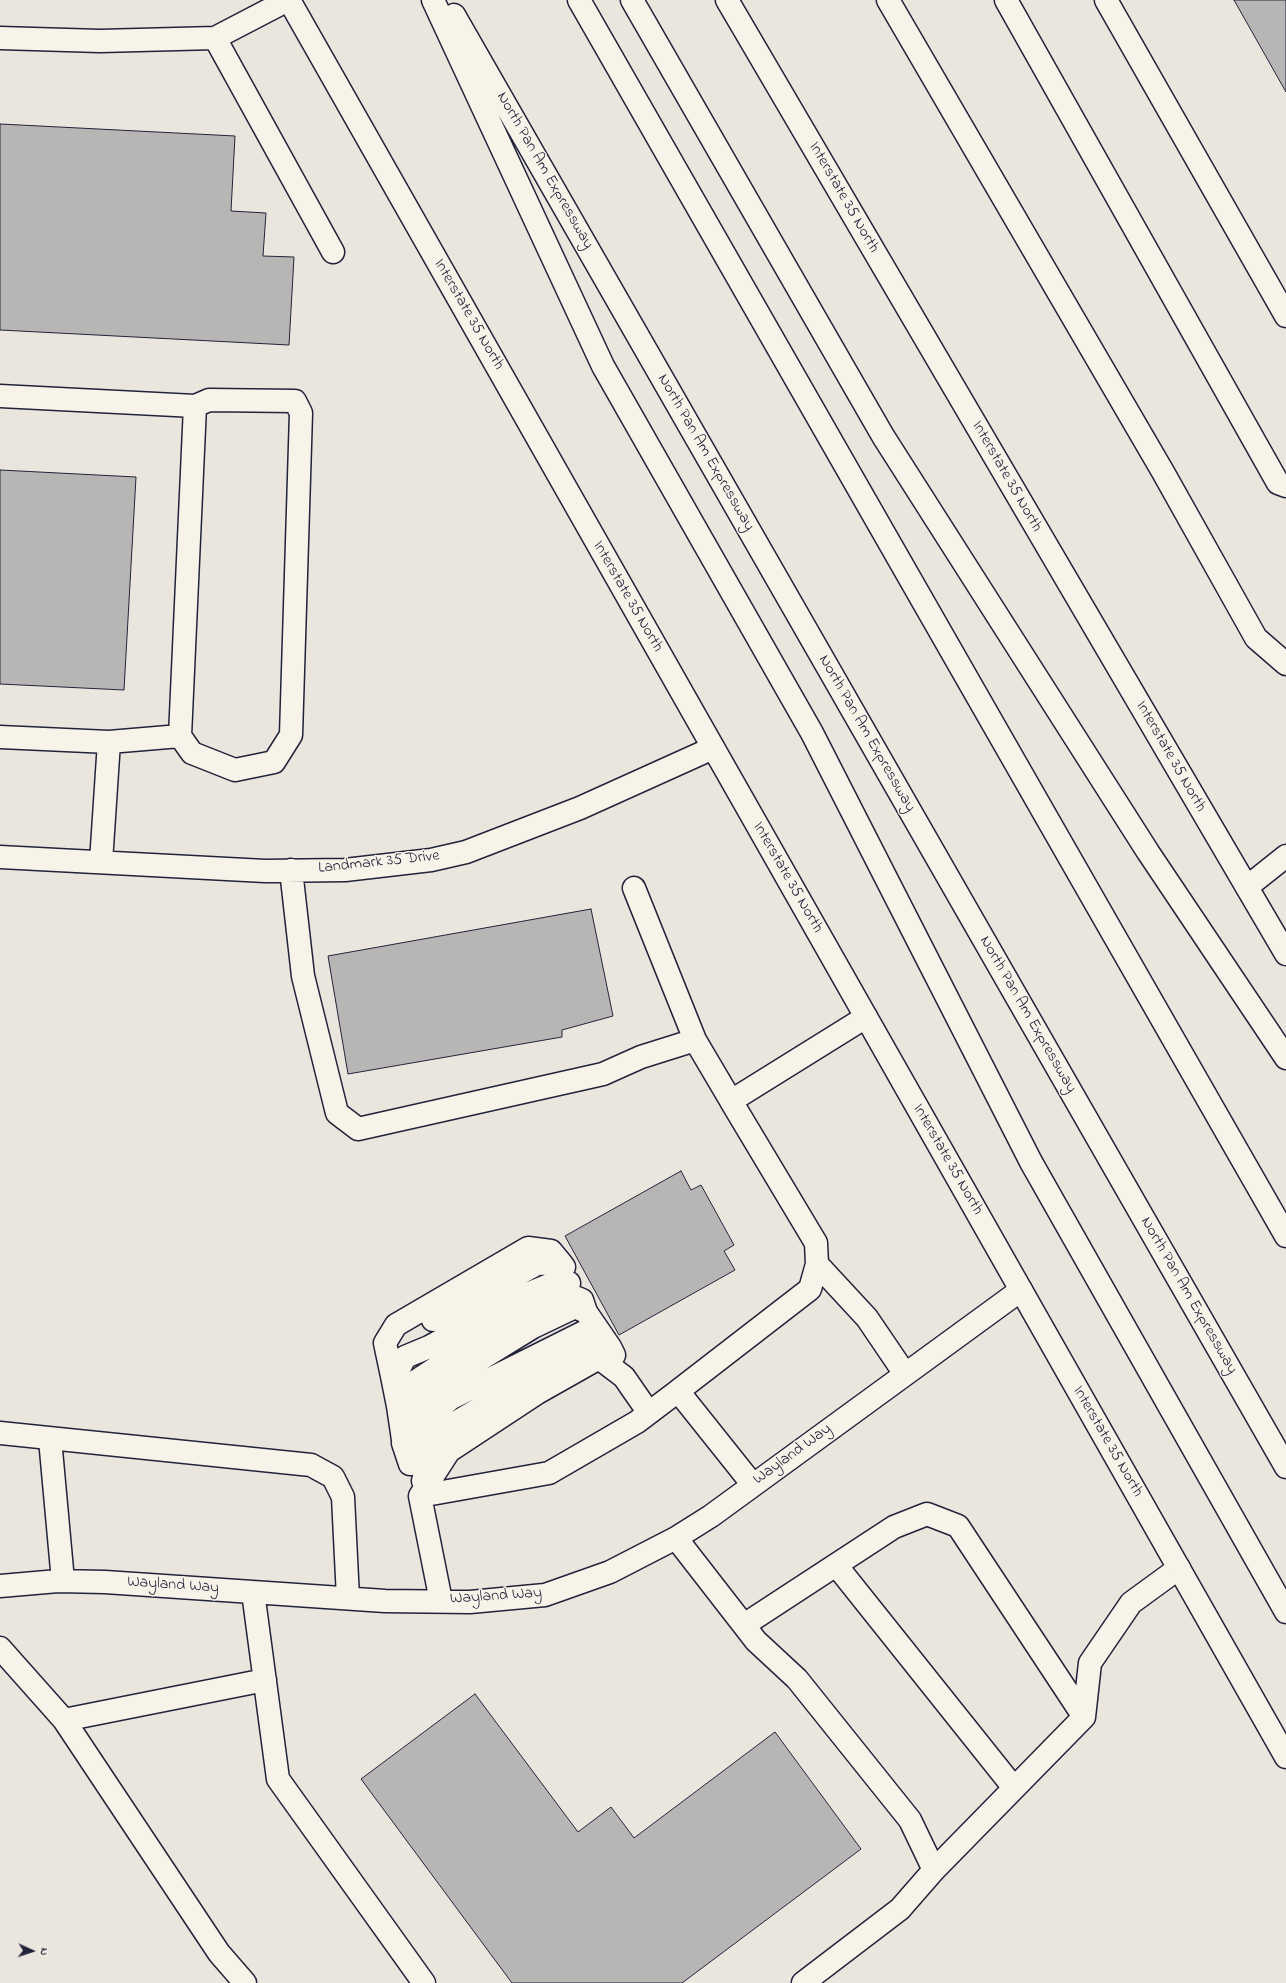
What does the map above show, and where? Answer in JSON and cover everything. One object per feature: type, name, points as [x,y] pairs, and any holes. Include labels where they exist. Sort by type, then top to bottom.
[{"type":"main road","points":[[0,38],[100,41],[215,38],[288,0]]},
{"type":"main road","name":"Interstate 35 North","points":[[288,0],[1286,1757]]},
{"type":"main road","points":[[433,0],[603,366],[816,740],[1032,1162],[1286,1612]]},
{"type":"main road","name":"North Pan Am Expressway","points":[[446,0],[1286,1467]]},
{"type":"main road","points":[[579,0],[1286,1236]]},
{"type":"main road","points":[[632,0],[883,436],[1148,852],[1286,1058]]},
{"type":"main road","name":"Interstate 35 North","points":[[727,0],[1286,954]]},
{"type":"main road","points":[[888,0],[1162,472],[1256,638],[1286,664]]},
{"type":"main road","points":[[1006,0],[1278,483],[1286,486]]},
{"type":"main road","points":[[1106,0],[1286,316]]},
{"type":"main road","points":[[215,38],[333,252]]},
{"type":"main road","points":[[0,396],[195,406],[209,400],[294,401],[301,413],[291,735],[274,762],[235,770],[192,753],[180,736],[195,406]]},
{"type":"main road","points":[[0,737],[109,742],[180,736]]},
{"type":"main road","points":[[101,862],[109,742]]},
{"type":"main road","name":"Landmark 35 Drive","points":[[0,857],[290,870],[345,870],[430,860],[466,852],[580,808],[713,748]]},
{"type":"main road","points":[[1246,887],[1286,856]]},
{"type":"main road","points":[[290,870],[303,976],[337,1113],[358,1129],[603,1074],[641,1057],[695,1040]]},
{"type":"main road","points":[[420,1496],[549,1473],[637,1422],[810,1289],[817,1264],[816,1243],[695,1040],[634,888]]},
{"type":"main road","points":[[731,1101],[866,1017]]},
{"type":"main road","points":[[441,1601],[420,1496],[403,1443],[393,1381],[394,1355],[403,1336],[537,1264],[562,1263],[581,1299],[610,1346],[624,1377],[648,1413]]},
{"type":"main road","points":[[817,1264],[867,1318],[906,1374]]},
{"type":"main road","points":[[393,1381],[405,1357],[429,1347],[515,1299],[559,1281],[581,1299]]},
{"type":"main road","name":"Wayland Way","points":[[0,1586],[64,1581],[105,1582],[348,1598],[470,1602],[545,1595],[610,1572],[676,1538],[710,1516],[1021,1290]]},
{"type":"main road","points":[[398,1406],[410,1385],[498,1328],[565,1293],[581,1299]]},
{"type":"main road","points":[[403,1443],[409,1423],[426,1393],[533,1327],[575,1307],[581,1299]]},
{"type":"main road","points":[[410,1464],[432,1415],[450,1399],[588,1330],[610,1346]]},
{"type":"main road","points":[[420,1496],[428,1460],[436,1434],[587,1346],[610,1346]]},
{"type":"main road","points":[[420,1496],[449,1451],[538,1393],[599,1358],[624,1377]]},
{"type":"main road","points":[[678,1391],[753,1484]]},
{"type":"main road","points":[[0,1433],[311,1465],[333,1477],[343,1497],[348,1598]]},
{"type":"main road","points":[[50,1439],[64,1581]]},
{"type":"main road","points":[[744,1626],[894,1527],[927,1514],[958,1526],[1084,1717]]},
{"type":"main road","points":[[676,1538],[756,1641],[797,1679],[910,1820],[934,1870]]},
{"type":"main road","points":[[836,1565],[1014,1788]]},
{"type":"main road","points":[[803,1983],[900,1909],[934,1870],[1084,1717],[1090,1663],[1131,1603],[1179,1568]]},
{"type":"main road","points":[[253,1592],[278,1779],[424,1983]]},
{"type":"main road","points":[[0,1648],[64,1720],[220,1953],[245,1983]]},
{"type":"main road","points":[[64,1720],[265,1680]]},
{"type":"building","points":[[1234,0],[1286,0],[1286,92]]},
{"type":"building","points":[[0,124],[235,136],[231,211],[266,213],[263,256],[294,257],[289,345],[0,330]]},
{"type":"building","points":[[0,470],[136,477],[124,690],[0,684]]},
{"type":"building","points":[[591,909],[613,1016],[562,1030],[562,1037],[348,1074],[328,956]]},
{"type":"building","points":[[681,1171],[691,1190],[701,1185],[734,1245],[724,1251],[735,1270],[619,1335],[565,1236]]},
{"type":"building","points":[[475,1694],[578,1832],[611,1807],[634,1838],[775,1732],[861,1849],[682,1983],[512,1983],[361,1779]]}]
